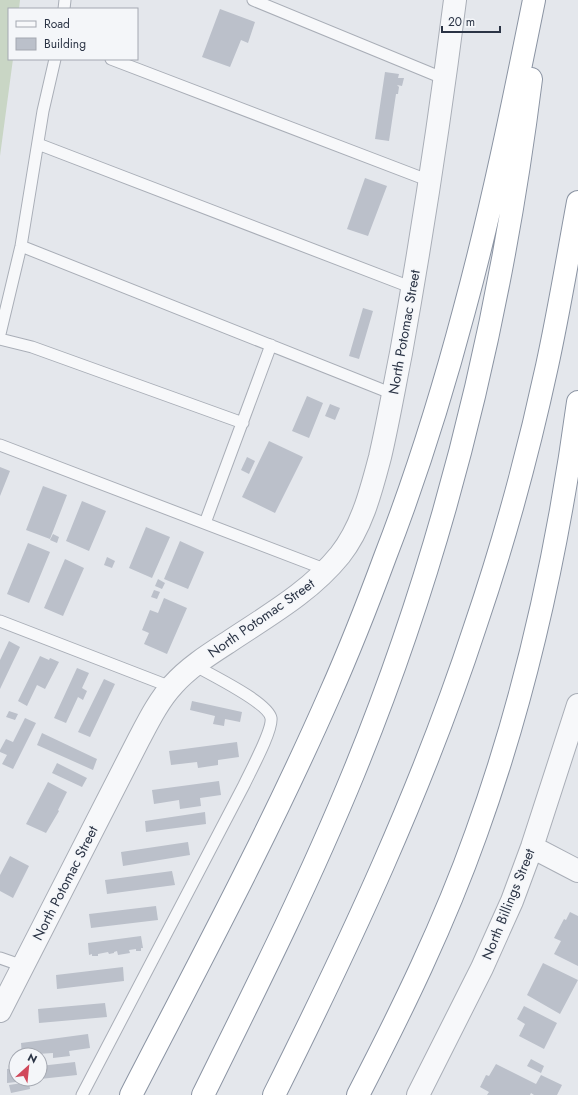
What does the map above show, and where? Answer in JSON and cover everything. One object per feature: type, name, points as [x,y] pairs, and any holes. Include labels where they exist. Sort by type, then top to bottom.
[{"type":"highway","points":[[131,1095],[243,876],[309,742],[342,667],[386,555],[429,428],[465,309],[478,257],[534,0]]},
{"type":"highway","points":[[204,1095],[334,820],[381,702],[432,554],[446,508],[470,415],[499,280],[518,169],[541,0]]},
{"type":"highway","points":[[274,1095],[329,985],[378,878],[442,721],[475,627],[509,517],[528,444],[546,367],[578,202]]},
{"type":"highway","points":[[358,1095],[432,943],[476,835],[501,759],[529,663],[551,568],[561,518],[578,402]]},
{"type":"street","name":"North Potomac Street","points":[[0,1011],[136,744],[154,711],[171,687],[194,665],[297,597],[327,570],[351,539],[363,514],[378,465],[413,288],[445,79],[455,0]]},
{"type":"street","name":"North Billings Street","points":[[418,1095],[500,930],[515,895],[578,705]]},
{"type":"street","points":[[532,847],[578,871]]},
{"type":"lane","points":[[253,0],[445,79]]},
{"type":"lane","points":[[0,334],[21,246],[43,111],[55,60]]},
{"type":"lane","points":[[114,60],[430,180]]},
{"type":"lane","points":[[38,144],[413,288]]},
{"type":"lane","points":[[21,246],[393,394]]},
{"type":"lane","points":[[0,339],[32,347],[243,423]]},
{"type":"lane","points":[[205,523],[271,345]]},
{"type":"lane","points":[[0,445],[327,570]]},
{"type":"lane","points":[[0,621],[171,687]]},
{"type":"lane","points":[[82,1095],[244,785],[263,746],[271,722],[271,716],[268,711],[258,701],[194,665]]},
{"type":"lane","points":[[0,958],[22,966]]},
{"type":"green space","points":[[0,0],[20,0],[19,8],[8,8],[8,60],[13,60],[0,156]]},
{"type":"building","points":[[220,9],[255,22],[248,43],[241,40],[230,67],[202,57]]},
{"type":"building","points":[[385,72],[399,74],[398,78],[404,78],[402,86],[397,85],[399,87],[398,94],[396,94],[389,141],[375,139]]},
{"type":"building","points":[[365,178],[387,186],[368,236],[347,229]]},
{"type":"building","points":[[363,308],[373,311],[359,359],[349,356]]},
{"type":"building","points":[[307,396],[323,403],[309,438],[292,431]]},
{"type":"building","points":[[330,404],[340,408],[335,420],[325,416]]},
{"type":"building","points":[[269,441],[303,457],[275,513],[242,497]]},
{"type":"building","points":[[247,457],[255,461],[249,474],[241,470]]},
{"type":"building","points":[[0,467],[10,471],[0,496]]},
{"type":"building","points":[[43,486],[67,495],[50,539],[26,530]]},
{"type":"building","points":[[82,501],[106,511],[89,551],[66,541]]},
{"type":"building","points":[[146,527],[170,537],[152,578],[129,568]]},
{"type":"building","points":[[53,534],[59,537],[57,543],[50,540]]},
{"type":"building","points":[[180,541],[204,552],[188,589],[164,579]]},
{"type":"building","points":[[28,543],[50,552],[29,603],[7,594]]},
{"type":"building","points":[[107,557],[115,561],[112,568],[104,565]]},
{"type":"building","points":[[65,559],[84,568],[63,616],[44,608]]},
{"type":"building","points":[[158,579],[165,583],[162,589],[155,586]]},
{"type":"building","points":[[154,590],[160,592],[157,599],[151,597]]},
{"type":"building","points":[[164,598],[187,608],[167,654],[144,644],[149,633],[142,630],[150,610],[158,613]]},
{"type":"building","points":[[9,641],[20,647],[0,689],[0,660]]},
{"type":"building","points":[[40,656],[59,662],[45,689],[37,685],[27,706],[18,701]]},
{"type":"building","points":[[77,668],[89,673],[82,688],[87,691],[83,700],[78,697],[66,723],[54,718]]},
{"type":"building","points":[[104,679],[115,684],[90,737],[78,732]]},
{"type":"building","points":[[192,701],[242,712],[240,722],[225,719],[224,726],[213,724],[215,716],[190,710]]},
{"type":"building","points":[[9,711],[18,714],[15,720],[6,717]]},
{"type":"building","points":[[25,718],[36,723],[13,769],[2,764],[7,755],[0,752],[0,750],[6,739],[13,742]]},
{"type":"building","points":[[42,733],[97,759],[93,770],[37,745]]},
{"type":"building","points":[[237,742],[239,757],[218,760],[218,765],[198,768],[197,762],[171,765],[169,751]]},
{"type":"building","points":[[57,763],[87,778],[82,787],[52,773]]},
{"type":"building","points":[[219,781],[221,795],[200,798],[201,806],[180,809],[179,800],[154,804],[152,790]]},
{"type":"building","points":[[48,782],[67,792],[58,810],[59,811],[46,833],[26,824]]},
{"type":"building","points":[[205,812],[206,824],[146,832],[145,821]]},
{"type":"building","points":[[188,842],[190,855],[123,866],[121,852]]},
{"type":"building","points":[[10,856],[29,866],[13,898],[0,891],[0,875]]},
{"type":"building","points":[[172,871],[175,885],[107,894],[105,880]]},
{"type":"building","points":[[156,906],[158,920],[91,928],[89,914]]},
{"type":"building","points":[[570,912],[578,916],[578,966],[554,954],[561,941],[554,938],[564,919],[566,920]]},
{"type":"building","points":[[141,936],[143,948],[141,948],[141,951],[136,951],[136,949],[129,950],[130,953],[118,955],[117,951],[109,954],[108,952],[98,954],[98,956],[92,956],[92,954],[89,955],[88,943]]},
{"type":"building","points":[[543,963],[578,980],[560,1014],[527,995]]},
{"type":"building","points":[[123,967],[124,981],[57,989],[56,975]]},
{"type":"building","points":[[105,1003],[107,1017],[39,1023],[38,1009]]},
{"type":"building","points":[[524,1006],[557,1023],[544,1049],[519,1036],[525,1024],[517,1019]]},
{"type":"building","points":[[88,1034],[90,1048],[69,1051],[70,1056],[53,1058],[53,1053],[48,1053],[48,1047],[21,1047],[21,1043]]},
{"type":"building","points":[[531,1059],[544,1066],[541,1073],[527,1066]]},
{"type":"building","points":[[75,1062],[77,1075],[48,1078],[48,1065]]},
{"type":"building","points":[[496,1064],[536,1084],[541,1075],[562,1085],[557,1095],[534,1095],[531,1093],[530,1095],[487,1095],[489,1092],[480,1087],[486,1075],[489,1076]]},
{"type":"building","points":[[7,1069],[8,1069],[7,1083]]},
{"type":"building","points":[[10,1087],[30,1087],[30,1089],[11,1093]]}]
